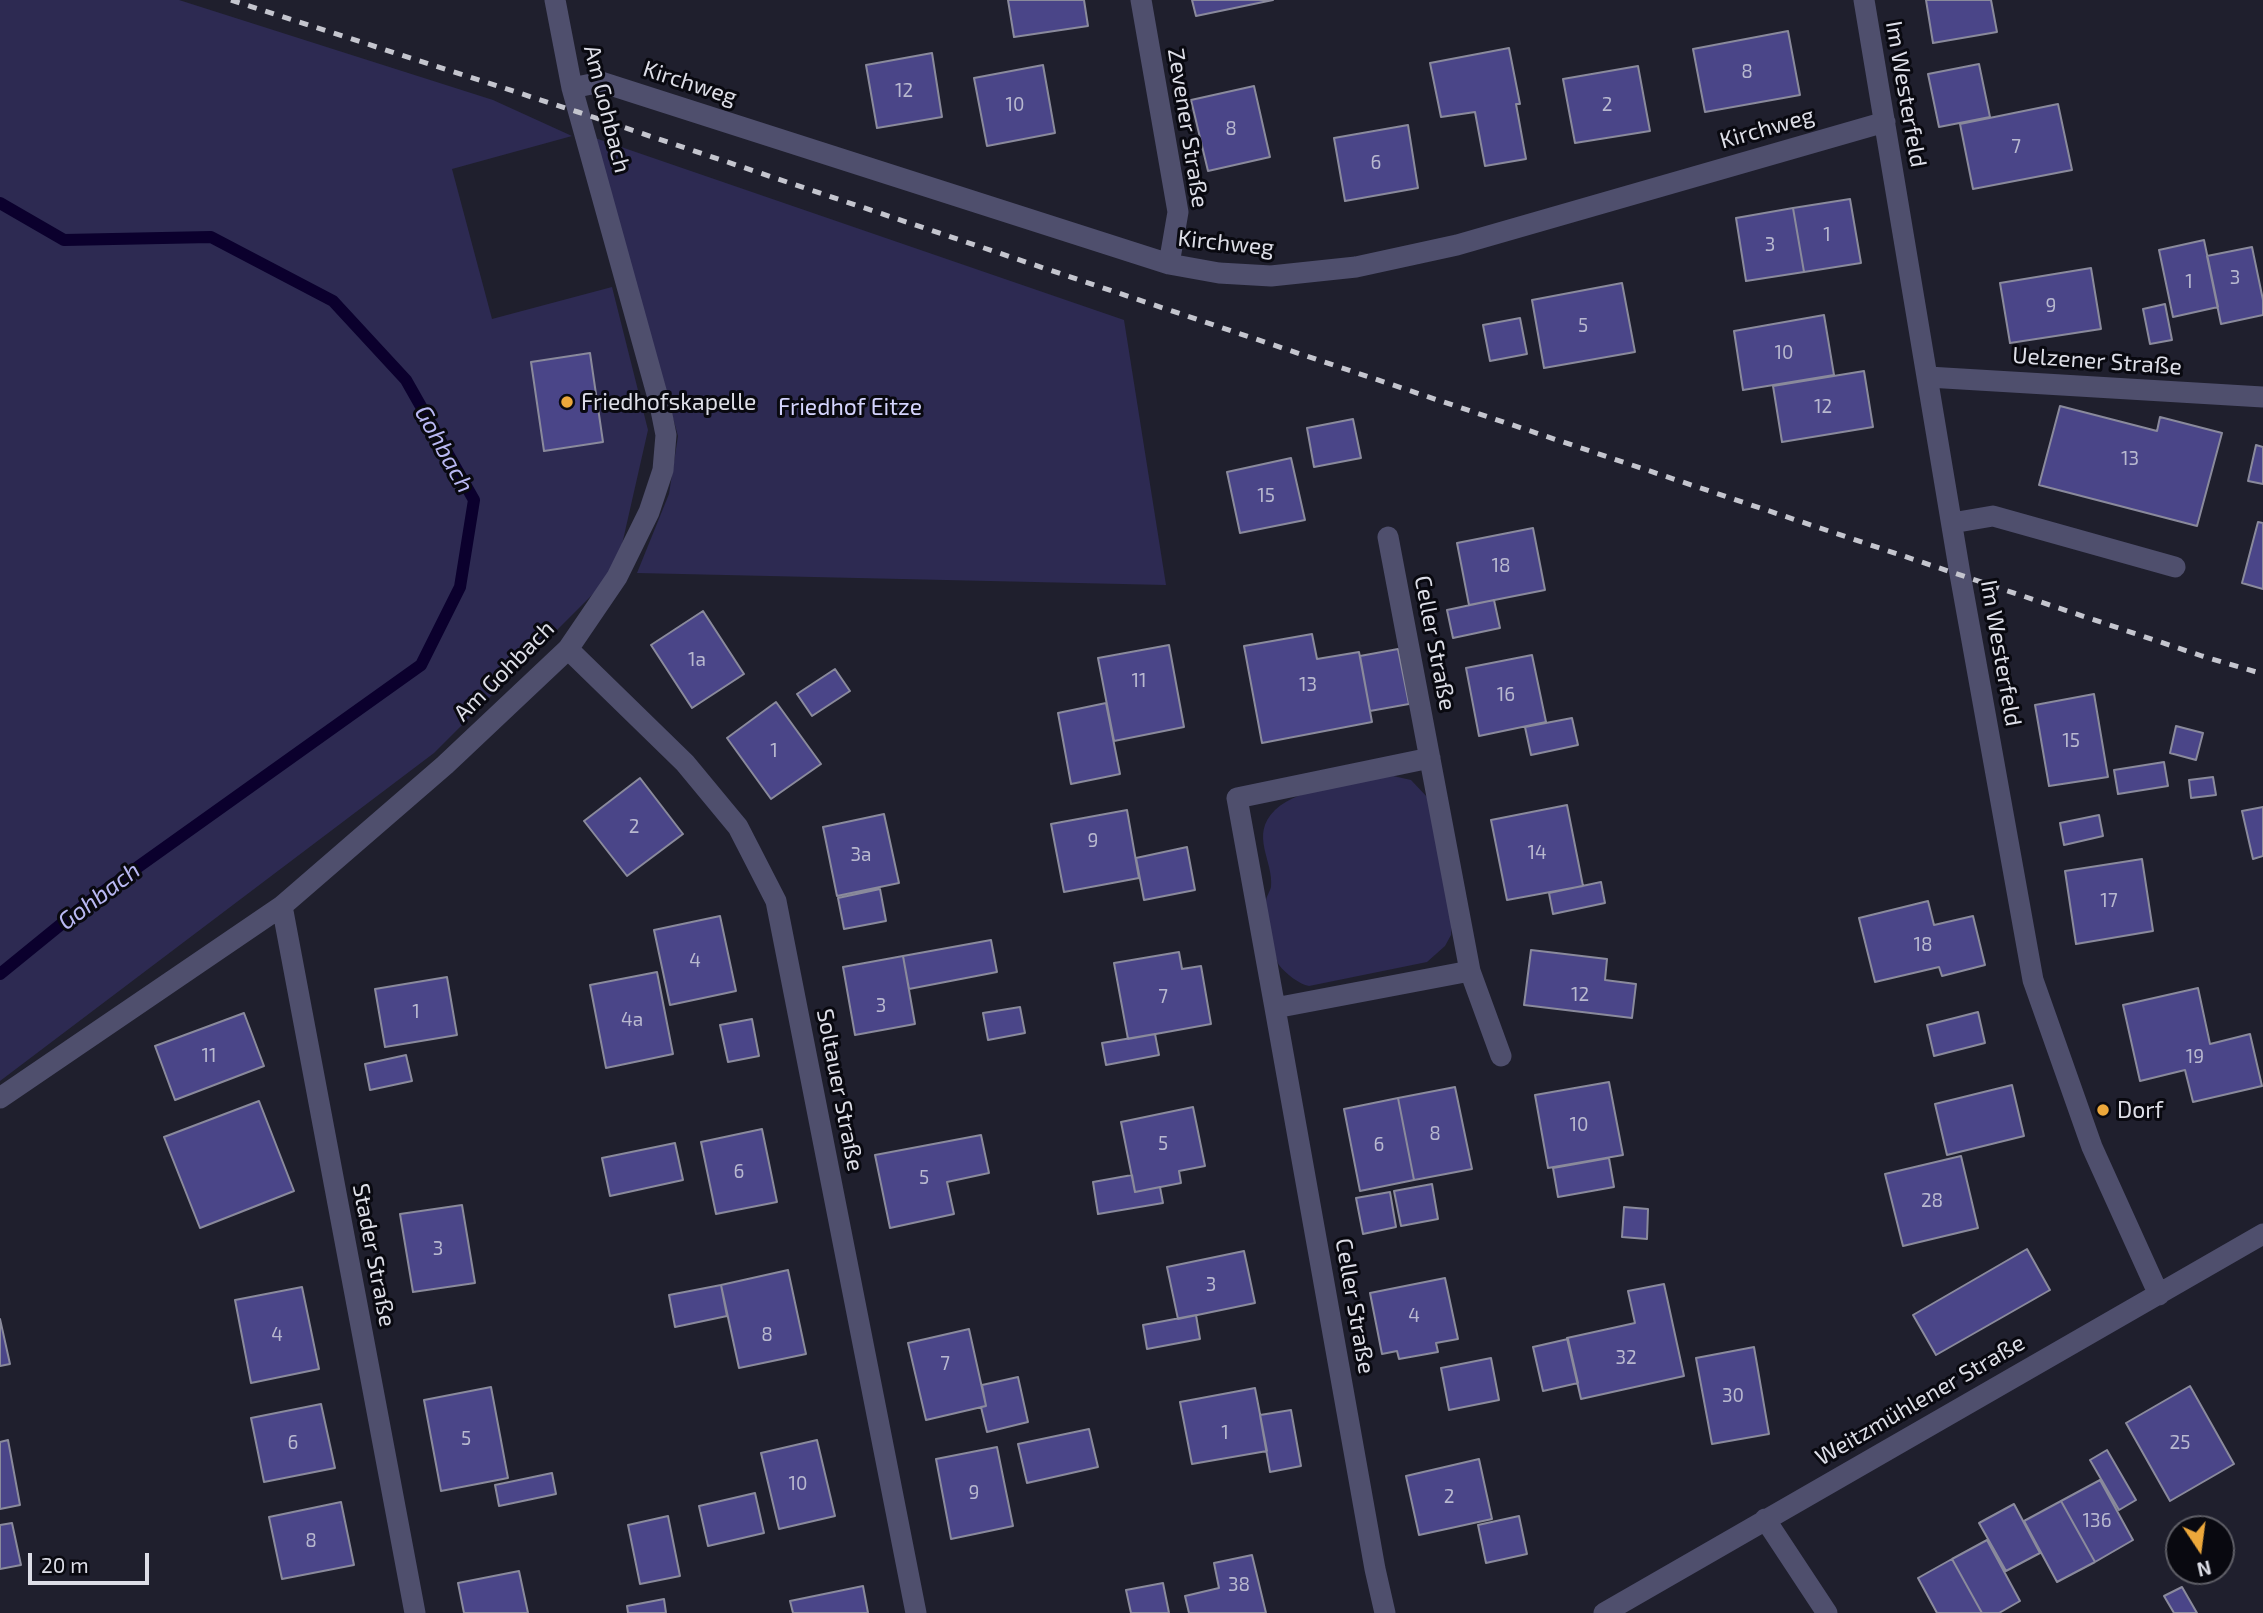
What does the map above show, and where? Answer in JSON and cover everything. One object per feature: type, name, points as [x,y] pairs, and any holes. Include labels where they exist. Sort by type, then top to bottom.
[{"type":"street","name":"Am Gohbach","points":[[0,1098],[282,906],[445,765],[568,649],[617,578],[649,512],[663,470],[666,435],[572,88],[555,0]]},
{"type":"street","name":"Zevener Straße","points":[[1141,0],[1178,212],[1169,264]]},
{"type":"street","name":"Im Westerfeld","points":[[1864,0],[1952,523],[2033,980],[2092,1147],[2159,1295]]},
{"type":"street","name":"Kirchweg","points":[[572,88],[601,82],[1169,264],[1219,273],[1271,276],[1356,267],[1457,245],[1885,122]]},
{"type":"street","name":"Uelzener Straße","points":[[1928,377],[2263,397]]},
{"type":"street","points":[[1952,523],[1993,516],[2175,567]]},
{"type":"street","name":"Celler Straße","points":[[1388,537],[1470,971],[1501,1056]]},
{"type":"street","name":"Soltauer Straße","points":[[568,649],[685,763],[738,827],[776,901],[916,1613]]},
{"type":"street","name":"Celler Straße","points":[[1385,1613],[1237,798],[1430,758]]},
{"type":"street","name":"Stader Straße","points":[[282,906],[415,1613]]},
{"type":"street","points":[[1275,1008],[1470,971]]},
{"type":"street","name":"Weitzmühlener Straße","points":[[1604,1613],[2263,1234]]},
{"type":"street","points":[[1765,1519],[1827,1613]]},
{"type":"green space","points":[[0,0],[179,0],[493,100],[572,136],[452,169],[492,319],[612,287],[648,430],[616,571],[434,753],[0,1081]]},
{"type":"green space","name":"Friedhof Eitze","points":[[595,138],[1124,320],[1166,585],[637,573],[669,494],[678,436]]},
{"type":"green space","points":[[1393,776],[1411,780],[1428,798],[1452,920],[1451,935],[1445,946],[1427,962],[1305,985],[1279,965],[1273,945],[1266,902],[1271,887],[1263,838],[1267,819],[1275,810],[1299,795],[1331,786]]},
{"type":"building","points":[[1008,0],[1084,0],[1088,26],[1014,37]]},
{"type":"building","points":[[1192,0],[1273,0],[1196,16]]},
{"type":"building","points":[[1926,0],[1991,0],[1997,32],[1933,43]]},
{"type":"building","points":[[1788,31],[1800,95],[1705,112],[1693,49]]},
{"type":"building","points":[[1509,48],[1520,104],[1516,104],[1526,159],[1485,166],[1475,112],[1441,117],[1430,63]]},
{"type":"building","points":[[932,53],[942,117],[877,128],[866,65]]},
{"type":"building","points":[[1979,64],[1990,117],[1939,127],[1928,74]]},
{"type":"building","points":[[1043,65],[1055,133],[987,146],[974,78]]},
{"type":"building","points":[[1638,66],[1650,131],[1575,143],[1563,79]]},
{"type":"building","points":[[1254,86],[1270,157],[1208,171],[1191,100]]},
{"type":"building","points":[[2058,104],[2072,170],[1973,189],[1960,124]]},
{"type":"building","points":[[1408,125],[1418,188],[1345,201],[1334,138]]},
{"type":"building","points":[[1850,199],[1861,263],[1804,272],[1793,208]]},
{"type":"building","points":[[1793,208],[1804,272],[1746,281],[1736,218]]},
{"type":"building","points":[[2204,240],[2218,307],[2173,317],[2159,250]]},
{"type":"building","points":[[2252,247],[2263,300],[2263,315],[2221,324],[2207,256]]},
{"type":"building","points":[[2091,268],[2101,329],[2010,343],[2000,283]]},
{"type":"building","points":[[1622,283],[1635,352],[1544,368],[1532,300]]},
{"type":"building","points":[[2165,304],[2172,340],[2150,344],[2143,309]]},
{"type":"building","points":[[1824,315],[1834,375],[1743,390],[1734,331]]},
{"type":"building","points":[[1520,318],[1527,354],[1490,361],[1483,325]]},
{"type":"building","name":"Friedhofskapelle","points":[[590,353],[603,442],[544,451],[531,362]]},
{"type":"building","points":[[1864,371],[1873,427],[1782,442],[1773,386]]},
{"type":"building","points":[[2060,406],[2157,431],[2160,417],[2222,433],[2197,526],[2039,485]]},
{"type":"building","points":[[1353,419],[1361,458],[1314,467],[1307,428]]},
{"type":"building","points":[[2256,445],[2263,447],[2263,484],[2248,481]]},
{"type":"building","points":[[1291,458],[1305,520],[1240,533],[1227,472]]},
{"type":"building","points":[[2258,522],[2263,523],[2263,589],[2242,583]]},
{"type":"building","points":[[1533,528],[1545,590],[1469,605],[1457,543]]},
{"type":"building","points":[[1494,600],[1500,628],[1453,638],[1447,610]]},
{"type":"building","points":[[703,611],[744,674],[692,708],[651,645]]},
{"type":"building","points":[[1312,634],[1317,659],[1359,652],[1372,722],[1262,743],[1244,646]]},
{"type":"building","points":[[1169,645],[1184,727],[1114,741],[1098,658]]},
{"type":"building","points":[[1398,649],[1409,704],[1370,711],[1360,656]]},
{"type":"building","points":[[1532,655],[1546,722],[1479,736],[1466,668]]},
{"type":"building","points":[[835,669],[850,691],[812,716],[797,694]]},
{"type":"building","points":[[2094,694],[2108,777],[2049,786],[2035,705]]},
{"type":"building","points":[[776,702],[821,764],[771,799],[727,738]]},
{"type":"building","points":[[1106,703],[1120,774],[1071,784],[1058,713]]},
{"type":"building","points":[[1572,718],[1578,745],[1531,755],[1525,727]]},
{"type":"building","points":[[2176,726],[2203,733],[2196,760],[2170,753]]},
{"type":"building","points":[[2164,762],[2168,786],[2118,794],[2114,770]]},
{"type":"building","points":[[2213,777],[2216,795],[2191,798],[2189,780]]},
{"type":"building","points":[[640,778],[683,834],[627,876],[584,821]]},
{"type":"building","points":[[1567,805],[1583,886],[1507,900],[1491,820]]},
{"type":"building","points":[[2263,807],[2263,856],[2253,859],[2242,811]]},
{"type":"building","points":[[1127,810],[1139,878],[1064,892],[1051,824]]},
{"type":"building","points":[[884,814],[899,883],[837,896],[823,827]]},
{"type":"building","points":[[2099,815],[2103,836],[2064,845],[2060,823]]},
{"type":"building","points":[[1187,847],[1195,890],[1144,900],[1136,858]]},
{"type":"building","points":[[2142,859],[2153,931],[2076,944],[2065,871]]},
{"type":"building","points":[[1601,882],[1605,903],[1553,914],[1549,893]]},
{"type":"building","points":[[880,889],[886,921],[844,929],[838,898]]},
{"type":"building","points":[[1928,901],[1934,925],[1973,916],[1985,965],[1942,976],[1939,967],[1875,982],[1859,918]]},
{"type":"building","points":[[720,916],[736,991],[670,1005],[654,930]]},
{"type":"building","points":[[991,940],[997,972],[909,989],[903,956]]},
{"type":"building","points":[[1531,950],[1607,959],[1605,980],[1636,984],[1632,1018],[1524,1005]]},
{"type":"building","points":[[1179,952],[1182,969],[1201,966],[1211,1024],[1128,1039],[1114,963]]},
{"type":"building","points":[[903,956],[915,1024],[855,1035],[843,967]]},
{"type":"building","points":[[657,972],[673,1054],[606,1068],[590,985]]},
{"type":"building","points":[[447,977],[457,1035],[385,1047],[375,989]]},
{"type":"building","points":[[2198,988],[2210,1044],[2250,1034],[2262,1086],[2193,1102],[2185,1070],[2140,1081],[2123,1005]]},
{"type":"building","points":[[1020,1007],[1025,1033],[988,1040],[983,1013]]},
{"type":"building","points":[[1978,1012],[1985,1043],[1934,1056],[1927,1025]]},
{"type":"building","points":[[244,1013],[264,1066],[175,1100],[155,1046]]},
{"type":"building","points":[[752,1019],[759,1056],[728,1062],[720,1025]]},
{"type":"building","points":[[1155,1034],[1159,1055],[1106,1065],[1102,1043]]},
{"type":"building","points":[[406,1055],[412,1081],[370,1090],[365,1064]]},
{"type":"building","points":[[1609,1082],[1623,1155],[1548,1168],[1535,1095]]},
{"type":"building","points":[[2012,1085],[2024,1136],[1947,1155],[1935,1104]]},
{"type":"building","points":[[1455,1087],[1472,1169],[1414,1180],[1398,1098]]},
{"type":"building","points":[[1398,1098],[1414,1180],[1360,1191],[1344,1109]]},
{"type":"building","points":[[259,1101],[294,1191],[200,1228],[164,1137]]},
{"type":"building","points":[[1193,1107],[1205,1166],[1179,1171],[1181,1183],[1135,1192],[1121,1122]]},
{"type":"building","points":[[762,1129],[777,1202],[716,1214],[701,1142]]},
{"type":"building","points":[[981,1135],[989,1173],[947,1182],[954,1214],[890,1228],[875,1155]]},
{"type":"building","points":[[675,1143],[683,1180],[610,1196],[602,1158]]},
{"type":"building","points":[[1961,1156],[1978,1228],[1903,1246],[1885,1174]]},
{"type":"building","points":[[1609,1158],[1614,1187],[1558,1197],[1553,1168]]},
{"type":"building","points":[[1132,1175],[1135,1192],[1160,1187],[1163,1203],[1098,1214],[1093,1182]]},
{"type":"building","points":[[1432,1184],[1438,1219],[1401,1226],[1394,1191]]},
{"type":"building","points":[[1390,1192],[1396,1227],[1363,1234],[1356,1198]]},
{"type":"building","points":[[462,1205],[475,1283],[413,1292],[400,1214]]},
{"type":"building","points":[[1624,1207],[1648,1209],[1647,1239],[1622,1237]]},
{"type":"building","points":[[2027,1249],[2050,1290],[1936,1355],[1913,1315]]},
{"type":"building","points":[[1244,1251],[1255,1303],[1178,1319],[1167,1267]]},
{"type":"building","points":[[788,1270],[806,1354],[739,1368],[721,1285]]},
{"type":"building","points":[[1445,1278],[1458,1339],[1436,1343],[1438,1352],[1399,1359],[1397,1351],[1382,1354],[1370,1293]]},
{"type":"building","points":[[1664,1284],[1684,1376],[1581,1399],[1567,1338],[1635,1323],[1628,1291]]},
{"type":"building","points":[[721,1285],[727,1316],[675,1327],[669,1295]]},
{"type":"building","points":[[302,1287],[319,1369],[251,1383],[235,1300]]},
{"type":"building","points":[[1196,1315],[1200,1339],[1147,1349],[1143,1325]]},
{"type":"building","points":[[0,1319],[10,1364],[0,1366]]},
{"type":"building","points":[[969,1329],[986,1406],[926,1420],[908,1343]]},
{"type":"building","points":[[1568,1339],[1578,1383],[1543,1391],[1533,1347]]},
{"type":"building","points":[[1754,1347],[1769,1434],[1712,1444],[1696,1358]]},
{"type":"building","points":[[1491,1358],[1499,1400],[1449,1410],[1441,1368]]},
{"type":"building","points":[[1018,1377],[1028,1422],[987,1432],[981,1407],[986,1406],[982,1385]]},
{"type":"building","points":[[2190,1386],[2234,1464],[2170,1501],[2126,1423]]},
{"type":"building","points":[[491,1387],[508,1478],[441,1491],[424,1400]]},
{"type":"building","points":[[1255,1388],[1267,1451],[1192,1464],[1180,1402]]},
{"type":"building","points":[[321,1404],[335,1468],[264,1482],[251,1418]]},
{"type":"building","points":[[1291,1410],[1301,1466],[1270,1472],[1260,1415]]},
{"type":"building","points":[[1089,1429],[1098,1467],[1027,1483],[1018,1444]]},
{"type":"building","points":[[8,1440],[20,1505],[0,1509],[0,1442]]},
{"type":"building","points":[[817,1440],[835,1516],[779,1529],[761,1453]]},
{"type":"building","points":[[997,1447],[1013,1526],[951,1539],[936,1459]]},
{"type":"building","points":[[2107,1450],[2136,1500],[2119,1510],[2090,1460]]},
{"type":"building","points":[[1479,1459],[1492,1519],[1419,1535],[1406,1476]]},
{"type":"building","points":[[552,1473],[556,1494],[499,1506],[495,1485]]},
{"type":"building","points":[[2100,1480],[2133,1540],[2095,1562],[2061,1501]]},
{"type":"building","points":[[755,1493],[764,1533],[708,1546],[699,1506]]},
{"type":"building","points":[[2061,1501],[2095,1562],[2057,1582],[2024,1521]]},
{"type":"building","points":[[341,1502],[354,1565],[282,1579],[269,1517]]},
{"type":"building","points":[[2014,1504],[2040,1553],[2006,1571],[1979,1523]]},
{"type":"building","points":[[668,1516],[680,1576],[640,1584],[628,1525]]},
{"type":"building","points":[[1519,1516],[1527,1554],[1486,1563],[1478,1525]]},
{"type":"building","points":[[12,1523],[21,1565],[0,1569],[0,1525]]},
{"type":"building","points":[[1987,1540],[2020,1601],[1999,1613],[1982,1613],[1952,1559]]},
{"type":"building","points":[[1252,1555],[1266,1613],[1189,1613],[1185,1596],[1219,1588],[1214,1563]]},
{"type":"building","points":[[1952,1559],[1982,1613],[1937,1613],[1918,1578]]},
{"type":"building","points":[[519,1571],[528,1613],[464,1613],[458,1583]]},
{"type":"building","points":[[1163,1583],[1169,1613],[1131,1613],[1126,1590]]},
{"type":"building","points":[[863,1586],[868,1613],[793,1613],[790,1601]]},
{"type":"building","points":[[2182,1587],[2197,1613],[2174,1613],[2164,1596]]},
{"type":"building","points":[[664,1599],[666,1613],[628,1613],[627,1606]]},
{"type":"waterway","name":"Gohbach","points":[[0,203],[64,240],[211,237],[333,301],[406,380],[474,500],[460,587],[421,665],[86,904],[0,974]]},
{"type":"railway","points":[[231,0],[578,112],[2202,656],[2263,674]]},
{"type":"place","name":"Friedhofskapelle","points":[[567,402]]},
{"type":"place","name":"Dorf","points":[[2103,1110]]}]
